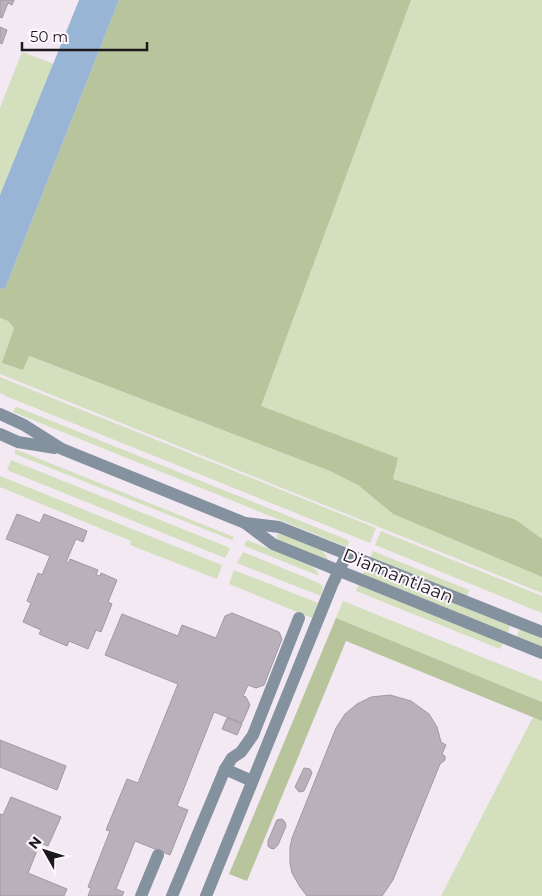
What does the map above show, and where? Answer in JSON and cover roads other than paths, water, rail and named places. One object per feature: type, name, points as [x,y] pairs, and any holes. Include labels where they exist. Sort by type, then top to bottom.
[{"type":"street","name":"Diamantlaan","points":[[1,419],[24,425],[62,449],[245,523],[273,544],[542,654]]},
{"type":"street","name":"Diamantlaan","points":[[0,434],[18,442],[62,449]]},
{"type":"street","name":"Diamantlaan","points":[[245,523],[279,527],[542,632]]},
{"type":"street","points":[[206,896],[338,571],[347,554]]},
{"type":"street","points":[[172,896],[225,769],[232,758],[241,752],[253,735],[299,618]]},
{"type":"street","points":[[225,769],[252,781]]},
{"type":"street","points":[[141,896],[158,855]]},
{"type":"water","points":[[79,0],[119,0],[5,289],[0,288],[0,195]]}]
